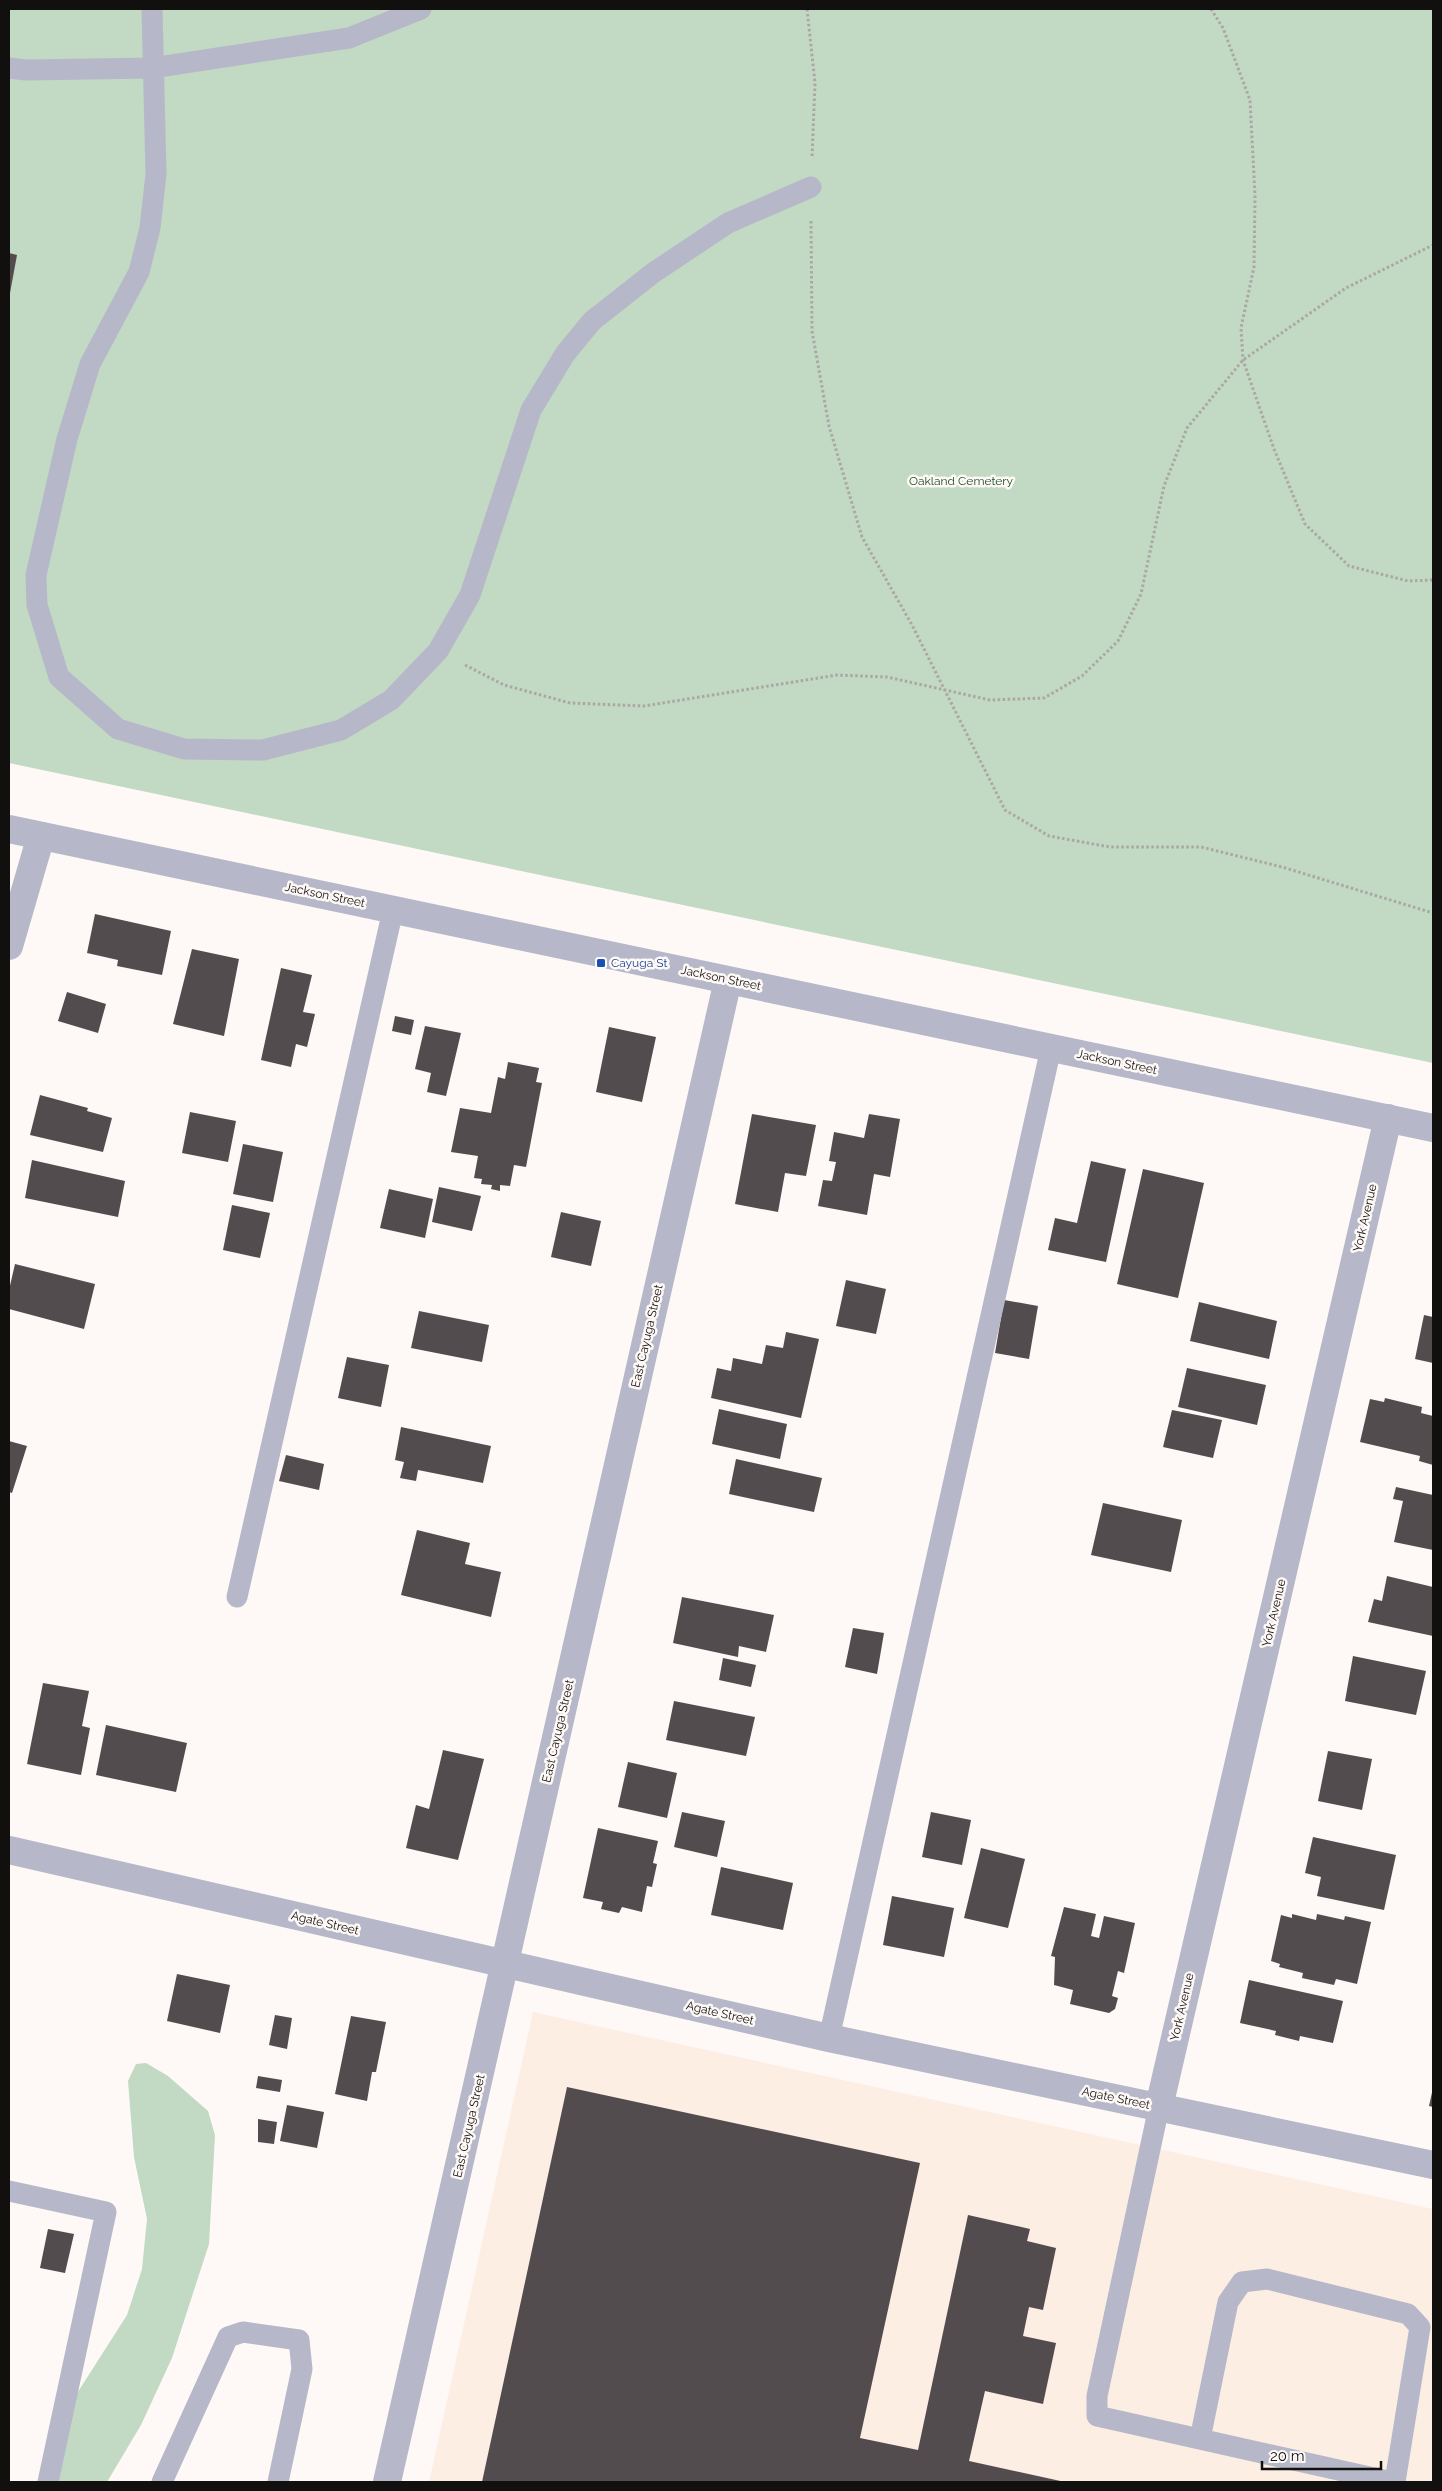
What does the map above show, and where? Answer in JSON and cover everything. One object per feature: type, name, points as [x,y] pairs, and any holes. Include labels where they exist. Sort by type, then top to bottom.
[{"type":"street","name":"Jackson Street","points":[[9,829],[1433,1128]]},
{"type":"street","points":[[9,946],[41,836]]},
{"type":"street","name":"East Cayuga Street","points":[[388,2482],[728,980]]},
{"type":"street","name":"York Avenue","points":[[1159,2107],[1388,1118]]},
{"type":"street","name":"Agate Street","points":[[9,1850],[829,2038],[1433,2165]]},
{"type":"lane","points":[[152,9],[156,174],[150,228],[139,272],[90,364],[67,439],[36,575],[37,605],[60,677],[118,729],[184,749],[263,750],[341,730],[391,700],[438,651],[470,595],[531,410],[565,354],[592,321],[652,273],[728,223],[811,187]]},
{"type":"lane","points":[[9,68],[26,70],[152,68],[349,38],[421,9]]},
{"type":"lane","points":[[237,1598],[393,910]]},
{"type":"lane","points":[[829,2038],[1051,1048]]},
{"type":"lane","points":[[1159,2107],[1097,2396],[1097,2416],[1200,2439],[1393,2482],[1420,2327],[1408,2314],[1268,2279],[1242,2282],[1228,2302],[1200,2439]]},
{"type":"lane","points":[[9,2192],[106,2212],[48,2482]]},
{"type":"lane","points":[[162,2482],[228,2337],[243,2332],[299,2340],[302,2370],[278,2482]]},
{"type":"path","points":[[807,9],[815,84],[811,187],[812,330],[828,426],[862,537],[912,625],[1005,810],[1049,836],[1110,847],[1201,847],[1282,867],[1433,913]]},
{"type":"path","points":[[1211,9],[1223,28],[1250,100],[1255,196],[1254,267],[1241,328],[1244,360],[1274,449],[1305,524],[1349,566],[1408,581],[1433,580]]},
{"type":"path","points":[[438,651],[504,685],[570,703],[644,706],[837,675],[887,677],[990,700],[1044,698],[1082,676],[1118,641],[1141,594],[1164,486],[1187,428],[1244,360],[1346,288],[1433,245]]},
{"type":"shaded area","points":[[533,2012],[1433,2209],[1433,2482],[429,2482]]},
{"type":"green space","name":"Oakland Cemetery","points":[[9,9],[1433,9],[1433,1063],[9,763]]},
{"type":"green space","points":[[146,2063],[168,2076],[208,2111],[215,2135],[209,2244],[172,2358],[141,2425],[107,2482],[55,2482],[74,2398],[127,2315],[142,2269],[147,2219],[134,2157],[128,2081],[136,2064]]},
{"type":"building","points":[[9,253],[17,255],[10,293],[9,293]]},
{"type":"building","points":[[95,914],[171,931],[162,975],[117,966],[118,960],[87,953]]},
{"type":"building","points":[[192,949],[239,959],[224,1036],[173,1024]]},
{"type":"building","points":[[281,968],[312,975],[303,1012],[315,1014],[307,1047],[296,1044],[291,1067],[261,1060]]},
{"type":"building","points":[[67,992],[106,1004],[98,1033],[58,1021]]},
{"type":"building","points":[[395,1016],[414,1020],[411,1035],[392,1031]]},
{"type":"building","points":[[425,1026],[461,1033],[446,1096],[427,1092],[431,1073],[415,1069]]},
{"type":"building","points":[[609,1027],[656,1037],[642,1102],[596,1092]]},
{"type":"building","points":[[508,1062],[539,1068],[536,1082],[542,1083],[526,1167],[514,1165],[510,1186],[500,1185],[500,1191],[491,1189],[492,1185],[481,1184],[482,1179],[474,1178],[478,1156],[451,1152],[460,1108],[491,1113],[498,1077],[505,1079]]},
{"type":"building","points":[[40,1095],[88,1108],[87,1111],[112,1118],[103,1152],[30,1135]]},
{"type":"building","points":[[190,1112],[236,1121],[228,1162],[182,1153]]},
{"type":"building","points":[[752,1114],[816,1125],[806,1176],[785,1173],[778,1212],[735,1204]]},
{"type":"building","points":[[869,1114],[900,1119],[890,1177],[874,1174],[867,1215],[818,1206],[823,1180],[832,1181],[836,1162],[829,1161],[834,1132],[864,1138]]},
{"type":"building","points":[[243,1144],[283,1152],[273,1202],[233,1194]]},
{"type":"building","points":[[32,1160],[125,1181],[118,1217],[25,1198]]},
{"type":"building","points":[[1091,1161],[1126,1169],[1106,1262],[1048,1250],[1055,1218],[1077,1223]]},
{"type":"building","points":[[1143,1169],[1204,1183],[1178,1298],[1117,1284]]},
{"type":"building","points":[[439,1187],[481,1196],[472,1231],[432,1222]]},
{"type":"building","points":[[389,1189],[433,1199],[425,1238],[380,1228]]},
{"type":"building","points":[[232,1205],[270,1213],[260,1258],[223,1250]]},
{"type":"building","points":[[561,1212],[601,1221],[591,1266],[551,1257]]},
{"type":"building","points":[[15,1264],[95,1284],[84,1329],[9,1309],[9,1290]]},
{"type":"building","points":[[846,1280],[886,1289],[876,1334],[836,1326]]},
{"type":"building","points":[[1004,1300],[1038,1306],[1029,1359],[995,1353]]},
{"type":"building","points":[[1199,1302],[1277,1321],[1269,1359],[1190,1341]]},
{"type":"building","points":[[419,1311],[489,1325],[482,1362],[411,1348]]},
{"type":"building","points":[[1424,1315],[1433,1317],[1433,1363],[1415,1359]]},
{"type":"building","points":[[786,1332],[819,1339],[801,1418],[711,1398],[717,1368],[731,1371],[733,1358],[762,1364],[766,1345],[783,1348]]},
{"type":"building","points":[[347,1357],[389,1365],[381,1407],[338,1398]]},
{"type":"building","points":[[1187,1368],[1266,1385],[1257,1425],[1178,1407]]},
{"type":"building","points":[[1385,1398],[1422,1407],[1421,1413],[1433,1416],[1433,1465],[1419,1461],[1420,1456],[1360,1442],[1370,1399],[1384,1402]]},
{"type":"building","points":[[719,1409],[787,1424],[780,1459],[712,1444]]},
{"type":"building","points":[[1172,1410],[1222,1420],[1213,1458],[1163,1447]]},
{"type":"building","points":[[401,1427],[491,1446],[483,1483],[418,1470],[416,1481],[400,1478],[404,1462],[395,1460]]},
{"type":"building","points":[[9,1441],[27,1446],[12,1493],[9,1492]]},
{"type":"building","points":[[286,1455],[324,1464],[319,1490],[279,1481]]},
{"type":"building","points":[[736,1459],[822,1478],[814,1512],[729,1494]]},
{"type":"building","points":[[1396,1487],[1433,1495],[1433,1550],[1394,1542],[1403,1501],[1393,1499]]},
{"type":"building","points":[[1103,1503],[1182,1520],[1171,1572],[1091,1555]]},
{"type":"building","points":[[417,1530],[470,1543],[465,1564],[501,1572],[491,1617],[401,1595]]},
{"type":"building","points":[[1387,1576],[1433,1587],[1433,1636],[1368,1622],[1374,1599],[1382,1601]]},
{"type":"building","points":[[682,1597],[774,1615],[766,1652],[739,1646],[738,1657],[673,1643]]},
{"type":"building","points":[[853,1628],[884,1633],[877,1674],[845,1667]]},
{"type":"building","points":[[1353,1656],[1426,1671],[1416,1715],[1345,1701]]},
{"type":"building","points":[[723,1658],[756,1665],[751,1687],[719,1680]]},
{"type":"building","points":[[43,1683],[89,1691],[82,1726],[90,1728],[81,1775],[27,1764]]},
{"type":"building","points":[[674,1701],[755,1717],[746,1756],[666,1740]]},
{"type":"building","points":[[106,1725],[187,1743],[176,1792],[96,1775]]},
{"type":"building","points":[[443,1750],[484,1759],[458,1860],[406,1848],[416,1805],[429,1809]]},
{"type":"building","points":[[1328,1751],[1372,1759],[1362,1810],[1318,1801]]},
{"type":"building","points":[[628,1762],[677,1773],[667,1818],[618,1807]]},
{"type":"building","points":[[682,1812],[725,1821],[717,1857],[674,1847]]},
{"type":"building","points":[[931,1812],[971,1820],[962,1865],[922,1857]]},
{"type":"building","points":[[598,1828],[658,1841],[653,1863],[657,1864],[652,1887],[647,1886],[642,1912],[622,1907],[619,1913],[601,1909],[603,1902],[583,1898]]},
{"type":"building","points":[[1313,1837],[1396,1855],[1384,1910],[1317,1896],[1321,1877],[1305,1873]]},
{"type":"building","points":[[981,1848],[1025,1859],[1008,1928],[964,1918]]},
{"type":"building","points":[[721,1867],[793,1883],[783,1930],[711,1915]]},
{"type":"building","points":[[892,1896],[954,1908],[944,1957],[883,1945]]},
{"type":"building","points":[[1064,1907],[1096,1914],[1091,1936],[1099,1938],[1104,1916],[1135,1923],[1124,1973],[1118,1971],[1112,1996],[1118,1998],[1115,2009],[1109,2013],[1070,2004],[1073,1990],[1054,1985],[1055,1957],[1051,1956]]},
{"type":"building","points":[[1292,1914],[1316,1920],[1317,1914],[1344,1920],[1345,1916],[1371,1922],[1357,1984],[1336,1979],[1334,1985],[1302,1978],[1303,1973],[1279,1967],[1280,1964],[1271,1961],[1281,1915],[1292,1918]]},
{"type":"building","points":[[177,1974],[230,1985],[220,2033],[167,2021]]},
{"type":"building","points":[[1249,1980],[1343,2001],[1333,2043],[1300,2036],[1299,2041],[1275,2035],[1276,2031],[1240,2023]]},
{"type":"building","points":[[275,2015],[292,2018],[287,2049],[269,2045]]},
{"type":"building","points":[[351,2016],[386,2022],[376,2072],[372,2072],[367,2101],[335,2094]]},
{"type":"building","points":[[258,2076],[282,2080],[280,2092],[256,2088]]},
{"type":"building","points":[[567,2087],[920,2163],[860,2438],[918,2450],[968,2215],[1030,2229],[1027,2241],[1056,2248],[1043,2310],[1029,2307],[1023,2336],[1056,2343],[1043,2404],[985,2391],[969,2461],[1065,2482],[482,2482]]},
{"type":"building","points":[[1433,2088],[1433,2107],[1429,2106]]},
{"type":"building","points":[[287,2105],[324,2112],[317,2148],[280,2141]]},
{"type":"building","points":[[258,2119],[277,2122],[274,2144],[258,2142]]},
{"type":"building","points":[[48,2229],[74,2234],[65,2273],[40,2268]]},
{"type":"place","name":"Cayuga St","points":[[601,963]]}]
